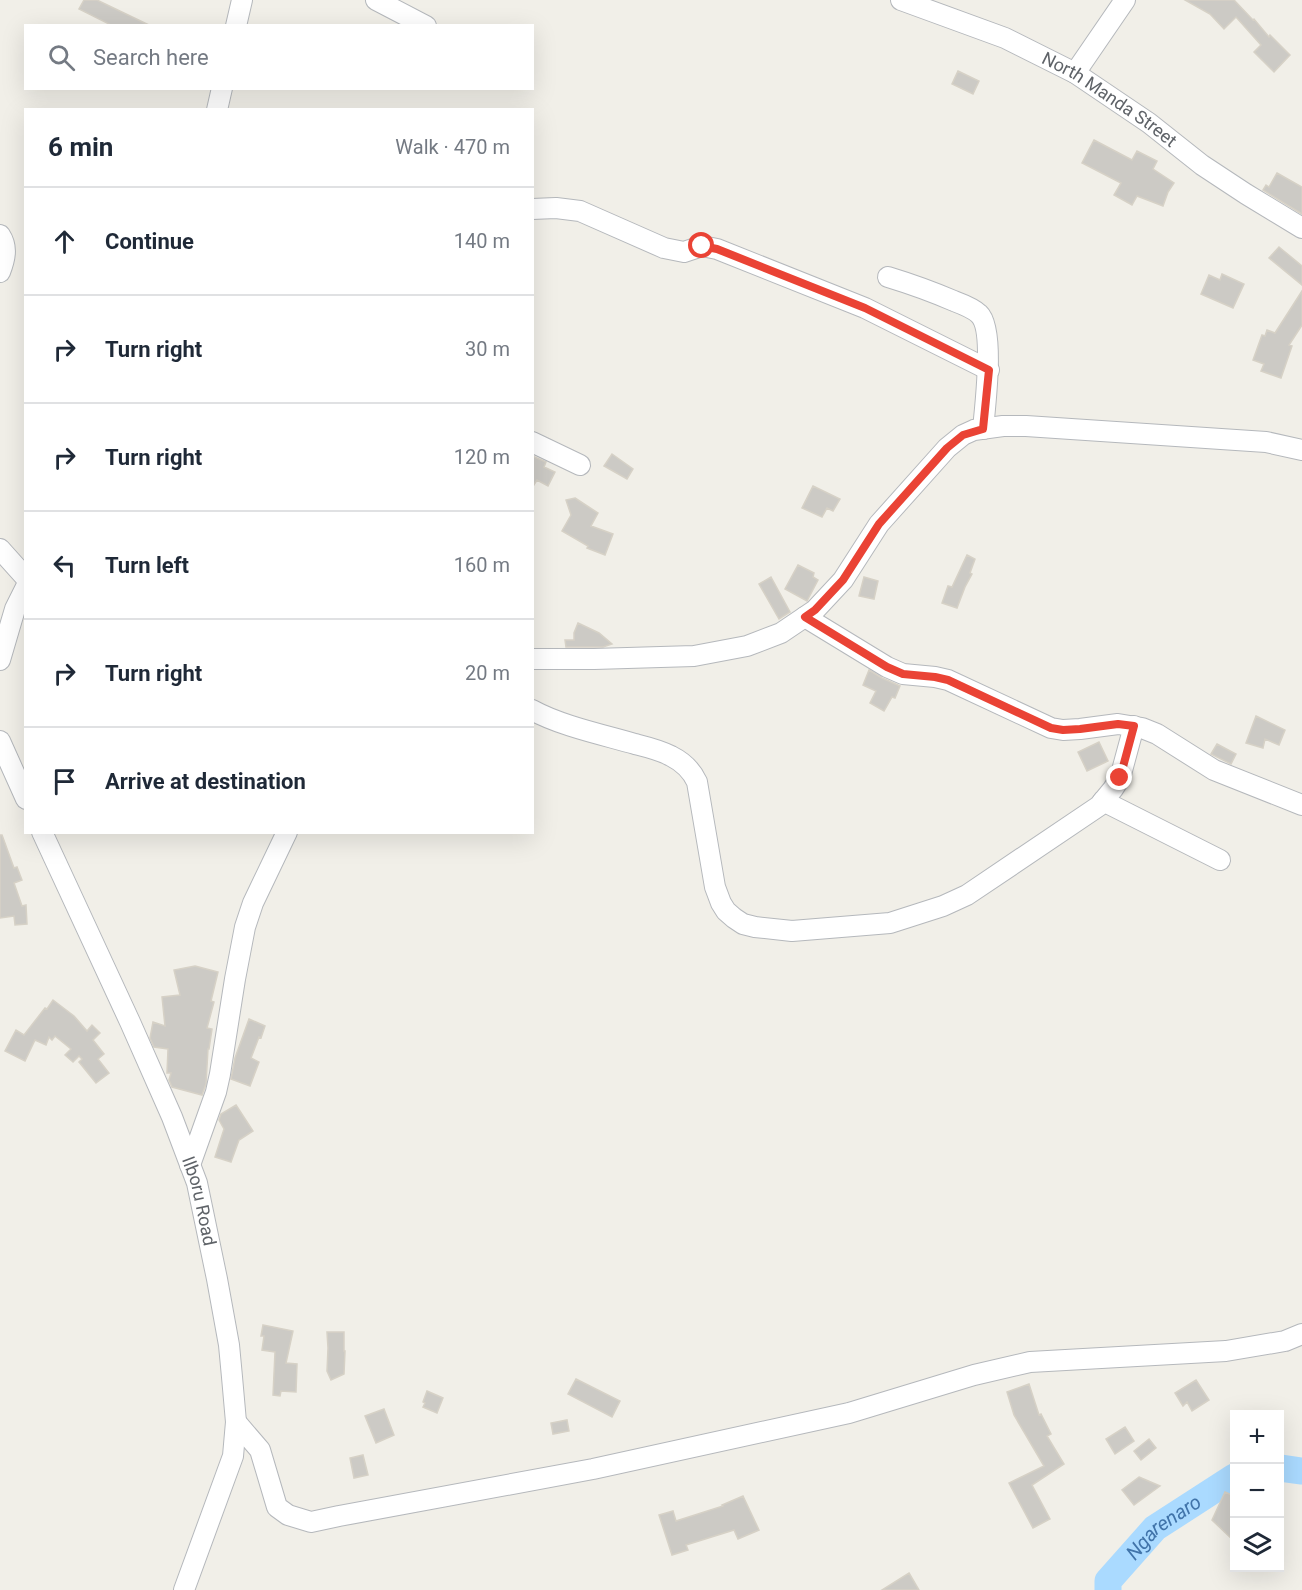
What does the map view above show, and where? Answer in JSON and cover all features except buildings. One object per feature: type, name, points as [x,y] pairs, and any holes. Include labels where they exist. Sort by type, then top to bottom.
[{"type":"street","points":[[237,24],[242,0]]},
{"type":"street","points":[[376,0],[422,24]]},
{"type":"street","name":"North Manda Street","points":[[901,0],[1005,38],[1075,74],[1149,123],[1202,165],[1302,228]]},
{"type":"street","points":[[1075,74],[1125,0]]},
{"type":"street","points":[[217,108],[222,90]]},
{"type":"street","points":[[534,209],[556,208],[580,211],[675,251],[684,252],[702,246],[717,249],[865,308],[989,370]]},
{"type":"street","points":[[0,235],[4,242],[6,257],[0,272]]},
{"type":"street","points":[[888,277],[930,291],[978,313],[983,318],[989,370],[983,429]]},
{"type":"street","points":[[534,659],[594,660],[694,656],[747,646],[781,633],[815,610],[843,580],[879,524],[947,448],[963,435],[983,429],[1026,426],[1144,433],[1266,442],[1302,450]]},
{"type":"street","points":[[534,443],[580,465]]},
{"type":"street","points":[[0,549],[24,576]]},
{"type":"street","points":[[0,660],[15,609],[24,591]]},
{"type":"street","points":[[805,617],[887,667],[903,674],[948,680],[1051,728],[1080,729],[1118,724],[1142,728],[1157,734],[1214,770],[1302,805]]},
{"type":"street","points":[[534,711],[556,720],[672,756],[693,773],[697,782],[715,887],[721,903],[734,918],[743,924],[792,931],[890,923],[943,906],[968,895],[1099,806],[1120,778],[1134,726]]},
{"type":"street","points":[[0,741],[24,795]]},
{"type":"street","points":[[1103,801],[1220,860]]},
{"type":"street","name":"Ilboru Road","points":[[43,834],[172,1116],[197,1183],[218,1279],[229,1346],[236,1422],[233,1456],[184,1590]]},
{"type":"street","points":[[190,1165],[216,1092],[245,927],[253,903],[285,834]]},
{"type":"street","points":[[236,1422],[260,1450],[277,1507],[288,1515],[311,1522],[593,1469],[849,1413],[974,1375],[1030,1362],[1226,1351],[1285,1341],[1302,1335]]},
{"type":"waterway","name":"Ngarenaro","points":[[1284,1469],[1302,1471]]},
{"type":"waterway","name":"Ngarenaro","points":[[1108,1590],[1108,1581],[1155,1528],[1230,1480]]},
{"type":"route","points":[[702,246],[717,249],[865,308],[989,370],[983,429],[963,435],[947,448],[879,524],[843,580],[815,610],[805,617],[887,667],[903,674],[948,680],[1051,728],[1080,729],[1118,724],[1134,726],[1120,778]]}]
